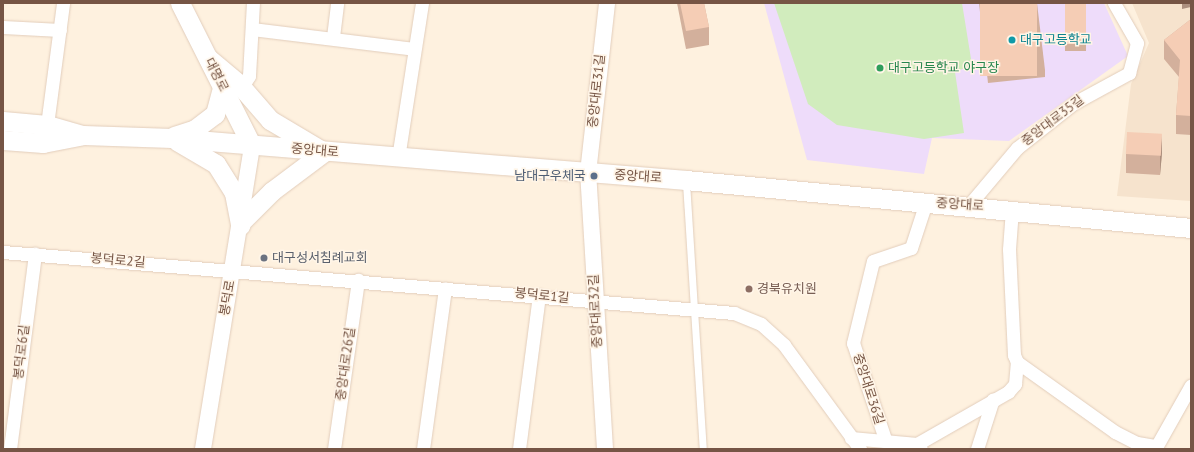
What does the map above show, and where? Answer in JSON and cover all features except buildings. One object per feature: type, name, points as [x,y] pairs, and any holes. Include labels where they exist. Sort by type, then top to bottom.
[{"type":"main road","name":"대명로","points":[[180,3],[252,146]]},
{"type":"main road","points":[[208,58],[242,87],[270,120],[324,152],[272,191],[240,224]]},
{"type":"main road","points":[[170,138],[195,130],[215,114],[222,88]]},
{"type":"main road","name":"중앙대로","points":[[3,121],[47,125],[83,135]]},
{"type":"main road","name":"중앙대로","points":[[3,140],[43,143],[83,135],[170,138],[324,152],[686,180],[1012,209],[1191,228]]},
{"type":"main road","points":[[170,138],[216,164],[234,193],[240,224]]},
{"type":"street","points":[[47,125],[63,3]]},
{"type":"street","points":[[242,87],[249,76],[253,3]]},
{"type":"street","points":[[333,37],[337,3]]},
{"type":"street","points":[[398,158],[422,3]]},
{"type":"street","name":"중앙대로35길","points":[[969,205],[1017,148],[1074,103],[1129,73],[1137,43],[1114,3]]},
{"type":"street","name":"중앙대로31길","points":[[588,173],[604,5]]},
{"type":"street","points":[[3,27],[60,30]]},
{"type":"street","points":[[252,29],[333,37],[414,49]]},
{"type":"street","name":"봉덕로","points":[[203,449],[252,146]]},
{"type":"street","name":"중앙대로32길","points":[[588,173],[605,449]]},
{"type":"street","name":"중앙대로36길","points":[[885,439],[853,343],[873,261],[911,248],[926,202]]},
{"type":"street","points":[[851,438],[885,439],[919,446],[1015,384],[1017,362],[1014,355],[1010,277],[1012,209]]},
{"type":"street","name":"봉덕로2길","points":[[3,252],[233,271]]},
{"type":"street","name":"봉덕로6길","points":[[10,449],[35,254]]},
{"type":"street","name":"봉덕로1길","points":[[233,271],[539,295],[596,302],[734,313],[761,324],[806,372],[860,449]]},
{"type":"street","name":"중앙대로26길","points":[[334,449],[358,280]]},
{"type":"street","points":[[423,449],[445,288]]},
{"type":"street","points":[[519,449],[539,295]]},
{"type":"street","points":[[1017,362],[1115,432],[1137,443],[1155,448],[1191,385]]},
{"type":"street","points":[[977,449],[993,399]]},
{"type":"lane","points":[[686,180],[697,310],[703,449]]},
{"type":"shaded area","points":[[764,3],[1104,3],[1128,56],[1009,141],[932,138],[924,174],[807,160]]},
{"type":"shaded area","points":[[1132,3],[1191,3],[1191,201],[1117,196],[1131,84],[1149,43]]},
{"type":"green space","name":"대구고등학교 야구장","points":[[774,3],[962,3],[972,65],[955,72],[964,133],[924,139],[837,125],[808,104]]},
{"type":"place","name":"대구고등학교","points":[[1012,40]]},
{"type":"place","name":"대구고등학교 야구장","points":[[880,68]]},
{"type":"place","name":"남대구우체국","points":[[594,176]]},
{"type":"place","name":"대구성서침례교회","points":[[264,258]]},
{"type":"place","name":"경북유치원","points":[[749,289]]}]
